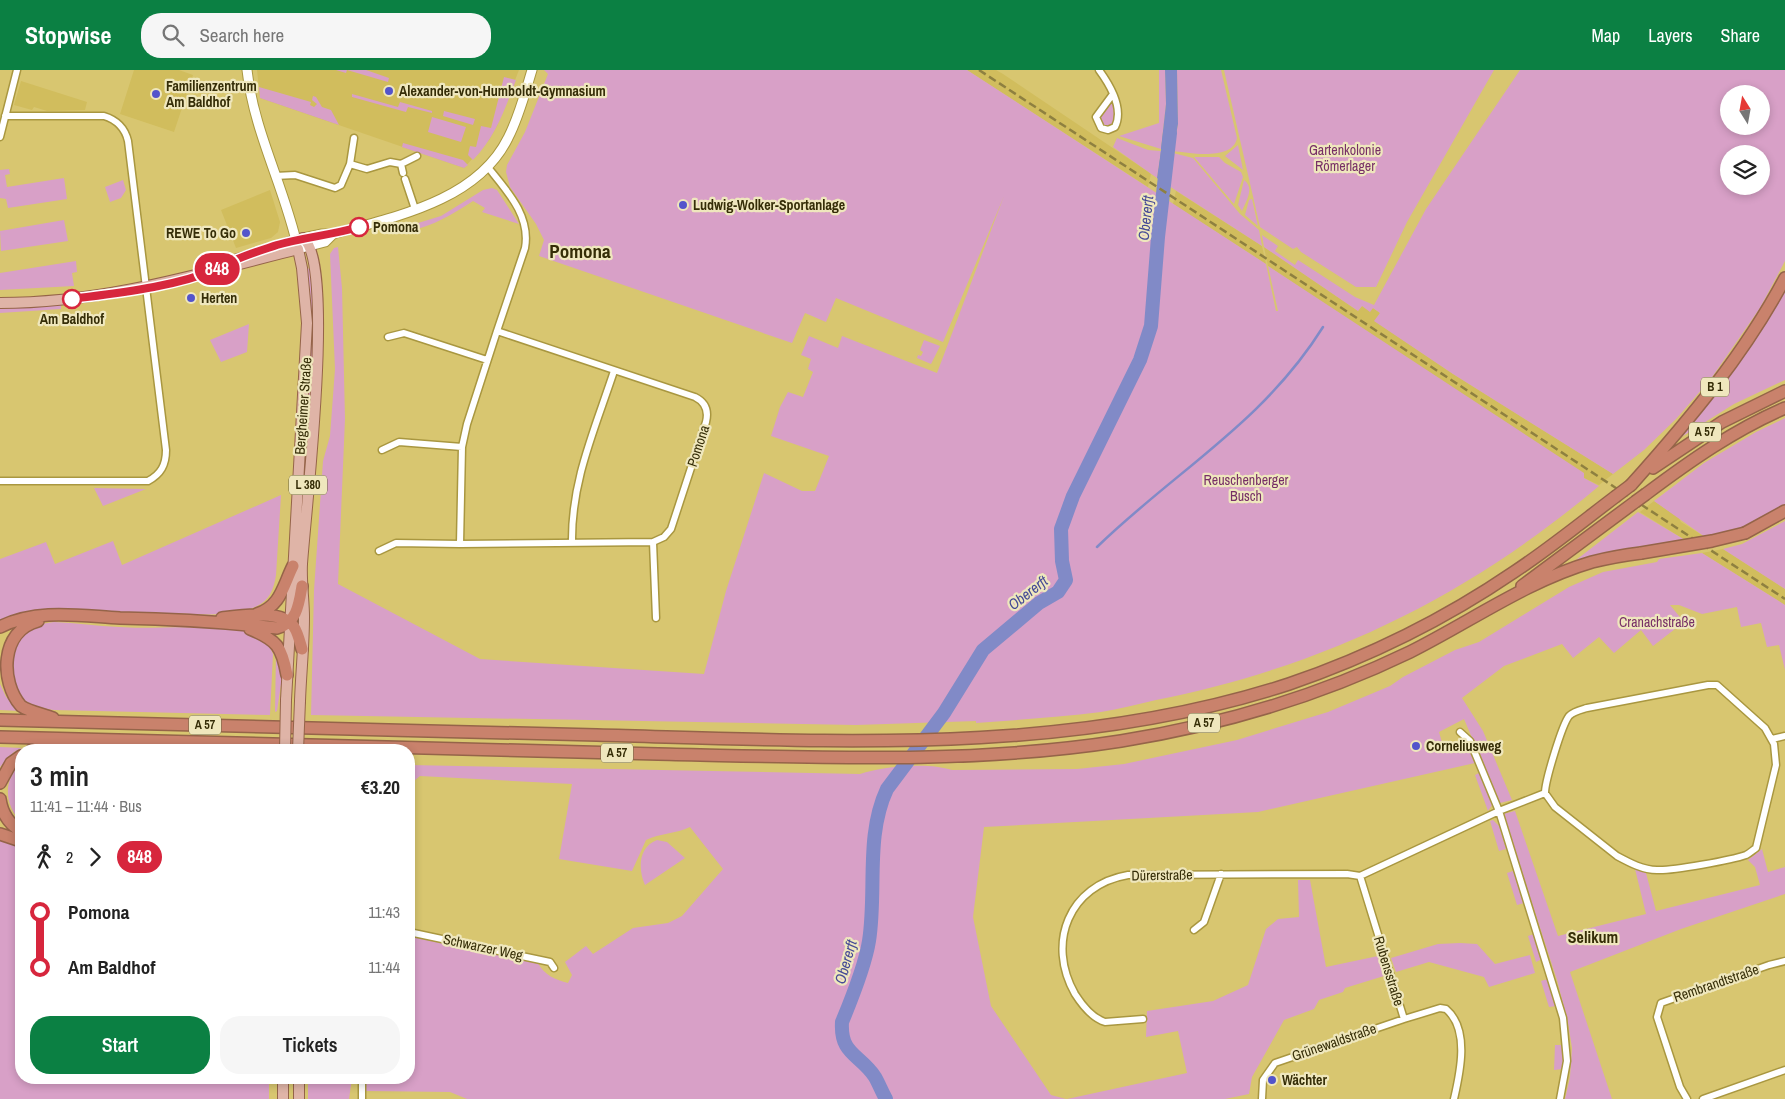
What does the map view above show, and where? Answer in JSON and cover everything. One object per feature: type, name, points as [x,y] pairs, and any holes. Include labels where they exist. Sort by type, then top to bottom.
[{"type":"highway","name":"B 1","points":[[1631,485],[1687,422],[1732,364],[1769,309],[1785,278]]},
{"type":"highway","name":"A 57","points":[[0,720],[786,740],[948,740],[1046,733],[1179,714],[1290,683],[1400,639],[1516,572],[1662,460],[1722,422],[1785,390]]},
{"type":"highway","name":"A 57","points":[[415,748],[613,753],[906,757],[1061,748],[1121,741],[1185,728],[1300,698],[1343,682],[1426,644],[1475,616],[1560,559],[1709,448],[1762,418],[1785,408]]},
{"type":"highway","points":[[1475,616],[1578,567],[1641,552],[1712,541],[1745,533],[1785,511]]},
{"type":"highway","points":[[245,621],[275,604],[282,595],[293,566]]},
{"type":"highway","points":[[289,622],[297,612],[302,586]]},
{"type":"highway","points":[[0,627],[25,618],[51,614],[63,616],[245,621],[277,616],[293,626],[302,649]]},
{"type":"highway","points":[[63,616],[33,622],[17,631],[6,646],[1,666],[5,688],[20,706],[67,722]]},
{"type":"highway","points":[[245,621],[275,642],[283,655],[287,675]]},
{"type":"highway","name":"A 57","points":[[0,737],[285,744]]},
{"type":"highway","points":[[49,744],[66,738]]},
{"type":"highway","points":[[0,783],[11,763],[15,760]]},
{"type":"highway","points":[[0,799],[7,818],[15,825]]},
{"type":"highway","points":[[0,834],[15,839]]},
{"type":"main road","name":"Bergheimer Straße","points":[[247,70],[254,109],[276,176],[302,243],[315,264],[318,350],[302,586],[298,744]]},
{"type":"main road","points":[[0,303],[72,299],[146,288],[218,269],[252,254],[302,243],[325,242],[333,234],[415,209],[455,192],[487,166],[508,140],[532,70]]},
{"type":"main road","name":"Bergheimer Straße","points":[[285,744],[289,622],[307,324],[302,268],[302,243]]},
{"type":"main road","points":[[282,1099],[283,1084]]},
{"type":"main road","points":[[299,1084],[299,1099]]},
{"type":"street","points":[[0,137],[17,70]]},
{"type":"street","points":[[1099,70],[1113,94],[1117,122],[1114,127],[1108,130],[1101,128],[1096,117],[1113,94]]},
{"type":"street","points":[[0,481],[141,482],[154,478],[162,470],[166,450],[128,141],[119,124],[110,117],[99,115],[5,116]]},
{"type":"street","points":[[276,176],[295,174],[334,188],[341,185],[350,164],[354,138]]},
{"type":"street","points":[[350,164],[367,169],[390,162],[401,164],[417,156]]},
{"type":"street","points":[[401,164],[415,209]]},
{"type":"street","points":[[460,544],[462,447],[467,424],[487,360],[525,248],[527,234],[520,212],[487,166]]},
{"type":"street","name":"Pomona","points":[[497,331],[695,398],[703,403],[707,410],[706,422],[671,529],[664,538],[653,542]]},
{"type":"street","points":[[388,337],[404,334],[487,360]]},
{"type":"street","points":[[572,543],[573,500],[578,478],[614,371]]},
{"type":"street","points":[[382,450],[399,442],[462,447]]},
{"type":"street","points":[[379,551],[396,543],[653,542],[656,618]]},
{"type":"street","points":[[1712,684],[1727,693],[1759,722],[1772,739],[1776,758],[1760,838],[1756,848],[1746,855],[1665,870],[1644,868],[1617,856],[1555,807],[1546,793],[1548,778],[1567,719],[1573,713],[1587,708],[1712,684]]},
{"type":"street","points":[[1460,732],[1470,741],[1498,811],[1563,1018],[1567,1061],[1560,1099]]},
{"type":"street","points":[[1772,739],[1785,736]]},
{"type":"street","points":[[1498,811],[1546,793]]},
{"type":"street","name":"Dürerstraße","points":[[1143,1019],[1105,1022],[1094,1016],[1076,996],[1070,984],[1062,956],[1063,940],[1070,914],[1088,892],[1104,882],[1120,876],[1347,874],[1360,876],[1498,811]]},
{"type":"street","points":[[1194,930],[1204,922],[1221,874]]},
{"type":"street","name":"Rubensstraße","points":[[1360,876],[1404,1019],[1440,1008],[1446,1009],[1454,1018],[1462,1048],[1461,1071],[1454,1099]]},
{"type":"street","name":"Schwarzer Weg","points":[[415,933],[550,962],[554,968]]},
{"type":"street","name":"Rembrandtstraße","points":[[1687,1099],[1680,1087],[1657,1016],[1661,1003],[1785,961]]},
{"type":"street","name":"Grünewaldstraße","points":[[1262,1099],[1263,1080],[1275,1063],[1404,1019]]},
{"type":"street","points":[[1703,1099],[1785,1070]]},
{"type":"street","points":[[362,1084],[362,1099]]},
{"type":"shaded area","name":"Familienzentrum Am Baldhof","points":[[134,70],[179,70],[193,75],[174,132],[120,114]]},
{"type":"shaded area","points":[[257,70],[519,70],[497,126],[489,140],[464,168],[260,98]]},
{"type":"shaded area","points":[[967,70],[996,70],[1003,74],[1151,174],[1148,187]]},
{"type":"shaded area","points":[[21,81],[87,102],[85,110],[47,111],[34,107],[32,110],[14,105]]},
{"type":"shaded area","points":[[270,190],[280,222],[278,232],[271,238],[236,248],[221,210]]},
{"type":"shaded area","points":[[1176,191],[1262,246],[1266,264],[1173,204]]},
{"type":"shaded area","points":[[1264,247],[1358,311],[1362,306],[1373,308],[1380,313],[1375,321],[1453,374],[1613,474],[1599,485],[1584,478],[1268,266]]},
{"type":"shaded area","points":[[1654,501],[1679,518],[1681,522],[1705,537],[1685,540],[1640,512]]},
{"type":"shaded area","points":[[1723,549],[1785,589],[1785,605],[1702,553]]},
{"type":"green space","points":[[336,70],[347,70],[346,73]]},
{"type":"green space","points":[[347,70],[366,70],[389,78],[388,82]]},
{"type":"green space","name":"Reuschenberger Busch","points":[[544,70],[967,70],[1266,264],[1276,311],[1278,311],[1268,266],[1584,473],[1584,478],[1599,486],[1549,526],[1498,561],[1446,594],[1392,622],[1336,647],[1278,668],[1218,686],[1101,712],[976,723],[976,721],[856,725],[311,715],[314,590],[323,461],[330,436],[335,369],[330,254],[334,248],[338,247],[342,288],[345,419],[338,584],[480,659],[704,674],[726,591],[764,473],[802,491],[815,491],[829,456],[771,436],[780,407],[788,392],[803,397],[813,372],[808,369],[811,359],[801,355],[809,336],[838,348],[842,336],[937,373],[1004,196],[943,342],[836,298],[826,322],[805,313],[792,343],[539,256],[544,240],[536,224],[510,187],[506,172],[507,165],[525,132],[548,74]]},
{"type":"green space","points":[[1159,70],[1165,70],[1166,104],[1161,149],[1119,136],[1159,123]]},
{"type":"green space","points":[[1177,70],[1221,70],[1237,138],[1234,145],[1228,150],[1210,154],[1173,151],[1178,124]]},
{"type":"green space","name":"Gartenkolonie Römerlager","points":[[1224,70],[1494,70],[1407,222],[1376,287],[1356,287],[1301,252],[1297,247],[1293,249],[1260,227]]},
{"type":"green space","points":[[1520,70],[1785,70],[1785,261],[1760,308],[1710,380],[1676,419],[1644,450],[1613,474],[1453,374],[1374,321],[1380,313],[1373,308],[1370,312],[1362,306],[1358,311],[1264,247],[1262,235],[1278,246],[1275,251],[1295,265],[1298,260],[1355,297],[1374,305],[1426,209]]},
{"type":"green space","points":[[504,77],[516,80],[493,133],[473,160],[468,155],[470,146],[476,147],[481,126],[491,128]]},
{"type":"green space","points":[[259,87],[311,102],[310,105],[314,107],[317,104],[312,100],[313,96],[316,97],[322,107],[331,110],[339,125],[260,98]]},
{"type":"green space","points":[[352,94],[398,107],[400,102],[432,111],[432,113],[408,107],[406,112],[352,97]]},
{"type":"green space","points":[[1109,102],[1113,103],[1115,122],[1108,127],[1101,126],[1099,117]]},
{"type":"green space","points":[[444,111],[475,119],[473,125],[443,116]]},
{"type":"green space","points":[[432,117],[466,127],[461,142],[428,132]]},
{"type":"green space","points":[[1117,138],[1148,150],[1161,151],[1157,178],[1113,147]]},
{"type":"green space","points":[[403,143],[463,160],[468,165],[464,168],[402,147]]},
{"type":"green space","points":[[1238,145],[1243,170],[1225,156]]},
{"type":"green space","points":[[1173,153],[1193,158],[1240,214],[1259,230],[1262,246],[1169,186]]},
{"type":"green space","points":[[1194,157],[1219,157],[1225,163],[1241,172],[1243,177],[1234,204]]},
{"type":"green space","points":[[9,169],[10,174],[5,175],[7,187],[64,178],[67,199],[8,208],[6,199],[0,198],[0,170]]},
{"type":"green space","points":[[123,180],[126,190],[121,198],[110,202],[105,187]]},
{"type":"green space","points":[[1244,180],[1249,187],[1249,191],[1242,211],[1238,205]]},
{"type":"green space","points":[[492,188],[497,190],[519,224],[482,212],[485,208],[473,201],[426,226],[415,229],[395,230],[441,216],[483,190]]},
{"type":"green space","points":[[1252,199],[1258,226],[1245,215],[1249,200]]},
{"type":"green space","points":[[64,220],[68,241],[1,251],[0,231]]},
{"type":"green space","points":[[76,261],[77,272],[72,273],[74,286],[0,290],[0,273]]},
{"type":"green space","points":[[310,268],[314,355],[293,607],[311,351],[311,301],[307,269]]},
{"type":"green space","points":[[1785,288],[1785,380],[1734,404],[1675,441],[1747,352]]},
{"type":"green space","points":[[61,305],[61,309],[0,313],[0,309]]},
{"type":"green space","points":[[249,324],[247,352],[221,362],[210,340]]},
{"type":"green space","points":[[924,340],[940,346],[931,364],[917,358],[923,352],[920,350]]},
{"type":"green space","points":[[1785,418],[1785,505],[1783,507],[1746,528],[1705,537],[1654,501],[1704,463],[1756,432]]},
{"type":"green space","points":[[94,488],[145,489],[146,489],[103,506]]},
{"type":"green space","points":[[281,495],[275,580],[273,589],[268,597],[257,606],[235,613],[223,614],[44,610],[24,612],[0,621],[0,559],[46,542],[55,564],[113,541],[122,565]]},
{"type":"green space","points":[[1638,512],[1685,540],[1623,549],[1577,562],[1576,560]]},
{"type":"green space","points":[[1785,521],[1785,589],[1723,549],[1742,544]]},
{"type":"green space","name":"Cranachstraße","points":[[1702,553],[1785,605],[1785,670],[1779,645],[1767,647],[1761,623],[1741,627],[1737,607],[1702,614],[1679,605],[1670,605],[1684,622],[1653,646],[1641,630],[1614,653],[1599,637],[1573,658],[1562,644],[1504,666],[1462,698],[1483,731],[1512,800],[1500,803],[1464,719],[1439,732],[1445,753],[1469,747],[1475,763],[1258,812],[984,827],[973,917],[991,1006],[1051,1095],[1066,1099],[467,1099],[450,1092],[366,1091],[366,1084],[415,1084],[415,936],[538,963],[551,976],[568,983],[572,975],[565,962],[586,946],[593,954],[633,928],[668,923],[682,916],[723,869],[690,827],[646,840],[632,871],[559,859],[572,784],[420,776],[415,780],[415,765],[860,774],[906,766],[931,766],[952,770],[1077,769],[1124,764],[1237,740],[1328,712],[1390,686],[1403,677],[1455,650],[1479,642],[1569,587],[1603,572],[1657,562],[1659,559]]},
{"type":"green space","points":[[54,622],[133,628],[189,627],[227,629],[256,635],[266,643],[273,654],[270,715],[54,710],[33,705],[22,699],[8,683],[17,638],[41,624]]},
{"type":"green space","points":[[276,651],[282,677],[277,711],[275,712]]},
{"type":"green space","points":[[0,684],[6,697],[21,711],[0,710]]},
{"type":"green space","points":[[0,747],[15,748],[15,752],[0,767]]},
{"type":"green space","points":[[15,770],[15,815],[11,808],[8,792],[11,777]]},
{"type":"green space","points":[[1481,772],[1492,805],[1488,811],[1475,775]]},
{"type":"green space","points":[[1515,811],[1558,936],[1646,914],[1635,869],[1646,873],[1656,911],[1760,885],[1755,867],[1748,860],[1762,849],[1768,872],[1785,867],[1785,894],[1681,929],[1570,972],[1612,1099],[1565,1099],[1570,1077],[1572,1048],[1568,1023],[1557,980],[1503,814]]},
{"type":"green space","points":[[1493,820],[1499,826],[1506,849],[1499,851],[1490,821]]},
{"type":"green space","points":[[0,839],[15,844],[15,1084],[269,1084],[269,1099],[0,1099]]},
{"type":"green space","points":[[657,840],[667,842],[685,858],[645,885],[641,873],[641,860],[646,848]]},
{"type":"green space","points":[[1513,871],[1524,903],[1517,905],[1507,873]]},
{"type":"green space","points":[[1298,880],[1310,880],[1326,967],[1378,956],[1384,976],[1345,988],[1343,992],[1319,1000],[1314,1009],[1284,1020],[1252,1077],[1249,1094],[1225,1099],[1067,1099],[1187,1073],[1178,1031],[1146,1037],[1147,1011],[1213,1001],[1248,985],[1266,929],[1278,919],[1299,917]]},
{"type":"green space","points":[[1534,934],[1542,959],[1536,962],[1528,936]]},
{"type":"green space","points":[[1438,944],[1477,944],[1495,964],[1530,955],[1535,973],[1489,987],[1484,977],[1429,962],[1396,972],[1391,958]]},
{"type":"green space","points":[[1548,979],[1556,1006],[1549,1007],[1541,981]]},
{"type":"green space","points":[[1555,1045],[1563,1045],[1563,1069],[1554,1070]]},
{"type":"green space","points":[[308,1084],[351,1084],[349,1099],[308,1099]]},
{"type":"water","points":[[1165,70],[1177,70],[1178,124],[1173,151],[1161,149],[1166,104]]},
{"type":"water","points":[[1161,151],[1173,153],[1168,186],[1157,178]]},
{"type":"waterway","name":"Obererft","points":[[886,1099],[875,1077],[848,1048],[842,1033],[842,1022],[854,992],[869,941],[874,845],[880,807],[887,789],[944,713],[983,650],[1039,603],[1058,592],[1066,580],[1062,561],[1061,529],[1073,496],[1140,360],[1151,326],[1158,237],[1170,133]]},
{"type":"waterway","points":[[1097,547],[1246,419],[1299,361],[1323,327]]},
{"type":"railway","points":[[979,70],[1785,599]]},
{"type":"bus line","name":"848","points":[[72,299],[114,294],[190,277],[218,269],[231,262],[274,246],[359,227]]},
{"type":"place","name":"Alexander-von-Humboldt-Gymnasium","points":[[389,91]]},
{"type":"place","name":"Familienzentrum Am Baldhof","points":[[156,94]]},
{"type":"place","name":"Ludwig-Wolker-Sportanlage","points":[[683,205]]},
{"type":"place","name":"Pomona","points":[[359,227]]},
{"type":"place","name":"REWE To Go","points":[[246,233]]},
{"type":"place","name":"Herten","points":[[191,298]]},
{"type":"place","name":"Am Baldhof","points":[[72,299]]},
{"type":"place","name":"Corneliusweg","points":[[1416,746]]},
{"type":"place","name":"Wächter","points":[[1272,1080]]},
{"type":"district","name":"Pomona","points":[[580,251]]},
{"type":"district","name":"Selikum","points":[[1593,937]]}]
